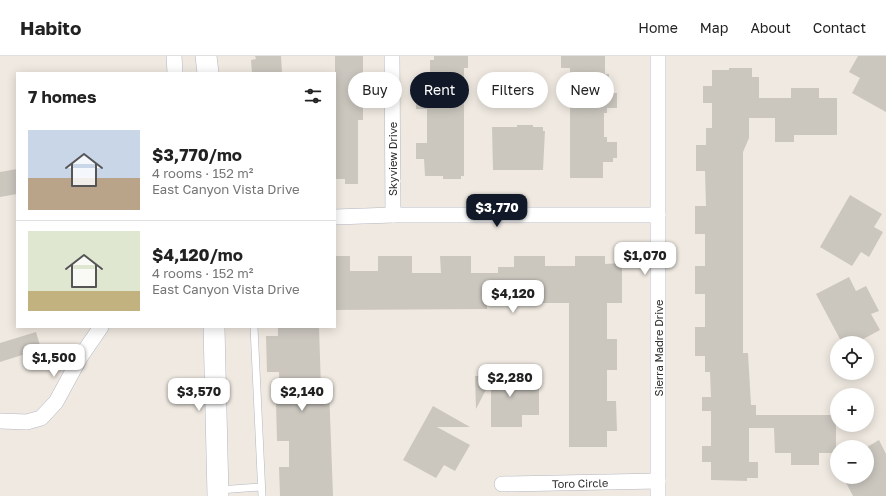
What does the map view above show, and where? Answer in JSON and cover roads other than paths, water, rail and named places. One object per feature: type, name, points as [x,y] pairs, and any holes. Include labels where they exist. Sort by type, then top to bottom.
[{"type":"street","points":[[174,56],[175,72]]},
{"type":"street","points":[[206,56],[208,72]]},
{"type":"street","name":"Skyview Drive","points":[[392,56],[393,215]]},
{"type":"street","name":"Sierra Madre Drive","points":[[658,56],[658,489]]},
{"type":"street","points":[[336,216],[658,215]]},
{"type":"street","points":[[0,421],[27,422],[41,418],[56,402],[81,356],[100,328]]},
{"type":"street","points":[[214,328],[218,493]]},
{"type":"street","name":"Toro Circle","points":[[502,484],[658,489]]},
{"type":"lane","points":[[254,328],[262,496]]},
{"type":"lane","points":[[218,493],[261,488]]}]
